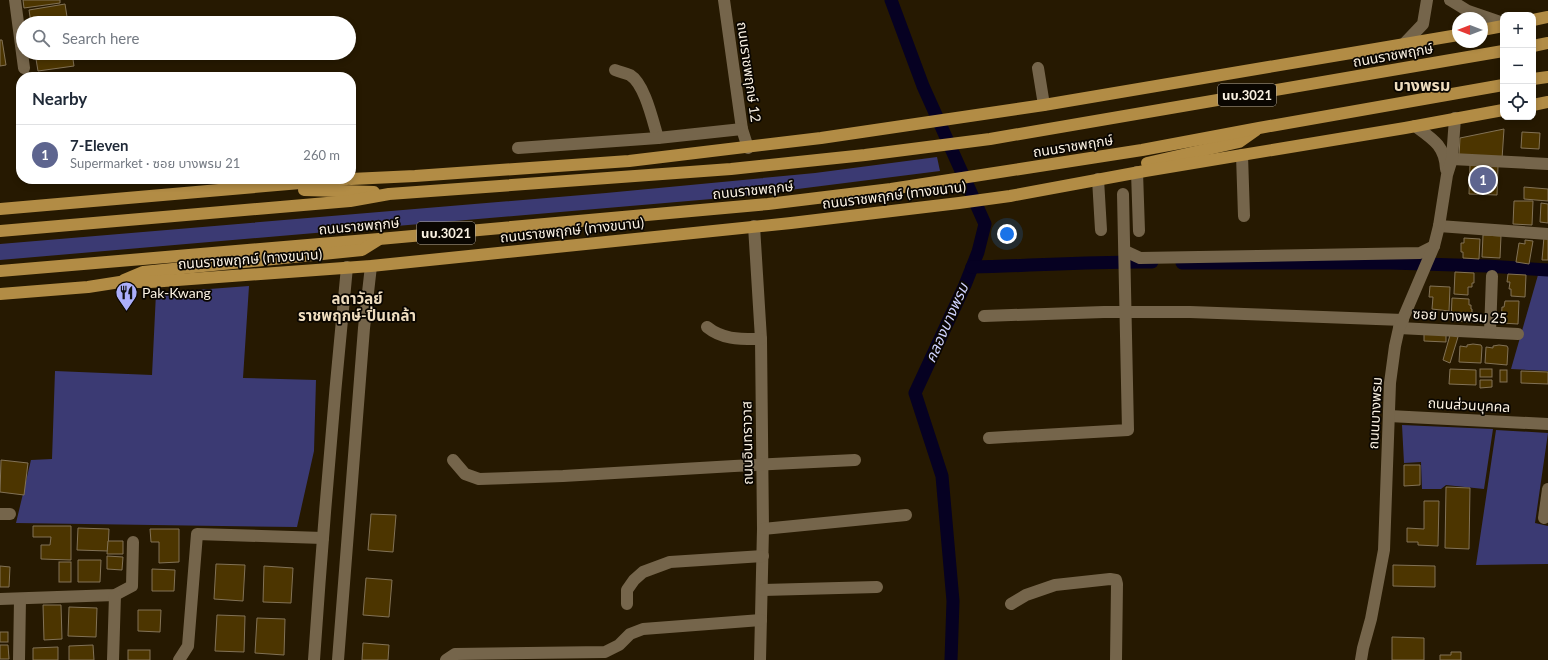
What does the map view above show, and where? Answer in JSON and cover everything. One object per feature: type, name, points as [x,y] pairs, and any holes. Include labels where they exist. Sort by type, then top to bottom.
[{"type":"main road","points":[[1536,19],[1548,17]]},
{"type":"main road","points":[[1488,29],[1500,26]]},
{"type":"main road","name":"ถนนราชพฤกษ์","points":[[1044,105],[1452,36]]},
{"type":"main road","points":[[1536,45],[1548,43]]},
{"type":"main road","name":"ถนนราชพฤกษ์","points":[[0,231],[350,201],[389,194],[731,170],[865,156],[990,139],[1500,52]]},
{"type":"main road","points":[[1536,79],[1548,77]]},
{"type":"main road","name":"ถนนราชพฤกษ์","points":[[0,271],[768,204],[891,189],[1142,150],[1500,86]]},
{"type":"main road","points":[[1536,104],[1548,102]]},
{"type":"main road","name":"นบ.3021","points":[[356,179],[629,161],[748,148],[1044,105]]},
{"type":"main road","name":"นบ.3021","points":[[1141,171],[1500,110]]},
{"type":"main road","points":[[1098,179],[1124,168],[1239,142],[1259,128]]},
{"type":"main road","name":"ถนนราชพฤกษ์ (ทางขนาน)","points":[[0,294],[88,287],[120,282],[150,282],[371,266],[754,226],[1010,196],[1141,171]]},
{"type":"main road","points":[[0,209],[294,184]]},
{"type":"main road","points":[[230,190],[343,190],[389,194]]},
{"type":"main road","points":[[120,282],[143,272],[362,250],[379,239]]},
{"type":"street","points":[[15,0],[17,16]]},
{"type":"street","name":"ถนนราชพฤกษ์ 12","points":[[724,0],[742,129],[748,148]]},
{"type":"street","points":[[1403,45],[1423,24],[1427,0]]},
{"type":"street","points":[[1450,0],[1468,11],[1500,24]]},
{"type":"street","points":[[23,60],[24,68]]},
{"type":"street","points":[[1038,68],[1044,105]]},
{"type":"street","points":[[615,70],[631,76],[641,89],[650,107],[658,138]]},
{"type":"street","name":"ถนนบางพรม","points":[[1361,660],[1371,619],[1384,550],[1390,384],[1395,346],[1401,324],[1433,248],[1439,226],[1447,175],[1452,159],[1455,118]]},
{"type":"street","name":"ถนนบางพรม","points":[[1415,126],[1435,141],[1443,151],[1446,160],[1447,175]]},
{"type":"street","points":[[518,148],[658,138],[742,129]]},
{"type":"street","points":[[1242,155],[1244,216]]},
{"type":"street","points":[[1452,159],[1548,164]]},
{"type":"street","points":[[1139,231],[1141,171]]},
{"type":"street","points":[[1098,179],[1102,230]]},
{"type":"street","points":[[989,438],[1128,430],[1123,194]]},
{"type":"street","name":"ถนนอินทราวาส","points":[[754,226],[761,339],[763,590],[760,660]]},
{"type":"street","points":[[1439,226],[1548,234]]},
{"type":"street","points":[[1125,257],[1140,258],[1420,253],[1433,248]]},
{"type":"street","points":[[338,660],[364,328],[371,266]]},
{"type":"street","points":[[314,660],[340,327],[347,267]]},
{"type":"street","points":[[1490,332],[1492,276]]},
{"type":"street","name":"ซอย บางพรม 25","points":[[984,316],[1126,312],[1190,312],[1401,324],[1518,334]]},
{"type":"street","points":[[707,327],[715,333],[731,338],[761,339]]},
{"type":"street","name":"ถนนส่วนบุคคล","points":[[1389,416],[1548,424]]},
{"type":"street","points":[[453,460],[464,474],[479,479],[563,476],[855,460]]},
{"type":"street","points":[[1544,518],[1548,489]]},
{"type":"street","points":[[763,529],[906,515]]},
{"type":"street","points":[[179,660],[188,646],[198,534],[323,538]]},
{"type":"street","points":[[0,599],[115,595],[132,586],[133,542]]},
{"type":"street","points":[[626,604],[627,590],[634,580],[643,572],[670,562],[763,556]]},
{"type":"street","points":[[1011,604],[1026,595],[1055,585],[1110,579],[1116,580],[1116,660]]},
{"type":"street","points":[[763,590],[877,588]]},
{"type":"street","points":[[113,660],[115,595]]},
{"type":"street","points":[[19,660],[20,599]]},
{"type":"street","points":[[446,660],[455,654],[584,656],[605,652],[619,645],[630,634],[643,628],[762,620]]},
{"type":"shaded area","points":[[937,157],[940,171],[735,197],[0,260],[0,244],[606,193],[815,173]]},
{"type":"shaded area","points":[[1538,275],[1548,276],[1548,371],[1511,369]]},
{"type":"shaded area","points":[[249,286],[243,378],[316,380],[314,451],[297,527],[16,523],[31,460],[52,459],[55,371],[152,375],[156,293]]},
{"type":"shaded area","points":[[1402,425],[1493,429],[1484,489],[1446,485],[1441,489],[1422,489],[1421,462],[1404,463]]},
{"type":"shaded area","points":[[1496,430],[1548,433],[1535,523],[1548,526],[1548,564],[1476,565]]},
{"type":"building","points":[[23,0],[60,0],[60,3],[24,8]]},
{"type":"building","points":[[65,4],[67,16],[30,16],[29,10]]},
{"type":"building","points":[[0,40],[2,40],[6,65],[0,66]]},
{"type":"building","points":[[36,60],[73,60],[74,66],[38,71]]},
{"type":"building","points":[[1504,129],[1502,159],[1459,156],[1460,138]]},
{"type":"building","points":[[1522,132],[1540,133],[1539,149],[1521,148]]},
{"type":"building","points":[[1470,165],[1498,166],[1497,195],[1469,194]]},
{"type":"building","points":[[1524,187],[1548,189],[1548,201],[1524,199]]},
{"type":"building","points":[[1514,201],[1533,201],[1532,225],[1513,224]]},
{"type":"building","points":[[1541,203],[1548,204],[1548,223],[1540,222]]},
{"type":"building","points":[[1483,235],[1501,236],[1500,258],[1482,257]]},
{"type":"building","points":[[1544,237],[1548,238],[1548,260],[1542,260]]},
{"type":"building","points":[[1464,238],[1480,239],[1479,259],[1463,258],[1461,243],[1464,243]]},
{"type":"building","points":[[1525,240],[1533,241],[1529,264],[1516,262],[1519,243],[1525,244]]},
{"type":"building","points":[[1455,272],[1474,273],[1474,283],[1472,283],[1472,287],[1468,287],[1468,295],[1454,294]]},
{"type":"building","points":[[1508,274],[1526,275],[1525,297],[1511,296],[1511,289],[1509,289],[1510,282],[1507,282]]},
{"type":"building","points":[[1430,286],[1450,287],[1449,311],[1432,309],[1433,297],[1429,297]]},
{"type":"building","points":[[1452,298],[1469,299],[1469,305],[1471,305],[1472,309],[1472,322],[1451,321]]},
{"type":"building","points":[[1505,301],[1519,301],[1518,324],[1501,323],[1502,307],[1504,307]]},
{"type":"building","points":[[1424,333],[1446,333],[1446,342],[1424,341]]},
{"type":"building","points":[[1450,335],[1458,337],[1450,363],[1443,360]]},
{"type":"building","points":[[1467,345],[1481,345],[1482,347],[1481,363],[1459,362],[1460,346],[1467,347]]},
{"type":"building","points":[[1493,346],[1507,346],[1508,348],[1507,365],[1485,363],[1486,347],[1493,348]]},
{"type":"building","points":[[1450,369],[1476,370],[1476,385],[1449,384]]},
{"type":"building","points":[[1480,369],[1492,369],[1492,377],[1480,377]]},
{"type":"building","points":[[1500,370],[1507,370],[1507,382],[1500,382]]},
{"type":"building","points":[[1521,371],[1548,372],[1548,384],[1521,383]]},
{"type":"building","points":[[1480,380],[1492,380],[1492,387],[1480,388]]},
{"type":"building","points":[[1,460],[28,463],[24,495],[0,492]]},
{"type":"building","points":[[1404,465],[1420,465],[1420,485],[1404,486]]},
{"type":"building","points":[[1446,487],[1470,488],[1469,549],[1445,548]]},
{"type":"building","points":[[1424,501],[1439,501],[1438,546],[1418,545],[1418,542],[1407,542],[1407,528],[1424,529]]},
{"type":"building","points":[[371,514],[396,515],[393,552],[368,550]]},
{"type":"building","points":[[33,526],[71,526],[71,560],[41,559],[41,545],[50,545],[51,537],[33,537]]},
{"type":"building","points":[[78,528],[109,529],[108,551],[77,550]]},
{"type":"building","points":[[150,529],[179,529],[179,562],[159,563],[159,542],[151,542]]},
{"type":"building","points":[[108,541],[123,541],[123,554],[107,554]]},
{"type":"building","points":[[107,556],[123,557],[122,570],[107,569]]},
{"type":"building","points":[[78,560],[101,560],[100,582],[78,582]]},
{"type":"building","points":[[59,562],[71,562],[71,582],[59,582]]},
{"type":"building","points":[[216,564],[245,565],[243,601],[214,599]]},
{"type":"building","points":[[1393,565],[1435,566],[1435,587],[1393,586]]},
{"type":"building","points":[[0,566],[10,567],[9,587],[0,587]]},
{"type":"building","points":[[264,566],[293,568],[291,603],[263,602]]},
{"type":"building","points":[[152,569],[175,570],[174,591],[152,591]]},
{"type":"building","points":[[366,578],[392,580],[389,617],[363,615]]},
{"type":"building","points":[[43,605],[61,605],[62,639],[44,640]]},
{"type":"building","points":[[69,607],[97,608],[96,637],[68,636]]},
{"type":"building","points":[[138,610],[161,610],[160,632],[138,631]]},
{"type":"building","points":[[217,615],[245,616],[244,652],[215,651]]},
{"type":"building","points":[[257,618],[285,619],[284,655],[255,653]]},
{"type":"building","points":[[0,632],[8,632],[8,642],[0,642]]},
{"type":"building","points":[[1392,637],[1424,638],[1424,660],[1392,660]]},
{"type":"building","points":[[363,643],[389,645],[388,660],[362,660]]},
{"type":"building","points":[[0,645],[8,645],[9,659],[0,659]]},
{"type":"building","points":[[93,645],[94,660],[69,660],[69,646]]},
{"type":"building","points":[[58,647],[58,660],[33,660],[33,648]]},
{"type":"building","points":[[128,650],[150,650],[150,660],[128,660]]},
{"type":"building","points":[[1451,652],[1461,652],[1461,660],[1440,660],[1440,655],[1451,655]]},
{"type":"waterway","name":"คลองบางพรม","points":[[891,0],[923,86],[985,224],[978,252],[965,285],[915,393],[942,476],[953,601],[951,660]]},
{"type":"waterway","points":[[972,267],[1107,262],[1152,262]]},
{"type":"waterway","points":[[1182,263],[1391,263],[1487,266],[1548,270]]},
{"type":"place","name":"7-Eleven","points":[[1483,180]]},
{"type":"place","name":"Pak-Kwang","points":[[127,312]]},
{"type":"district","name":"บางพรม","points":[[1422,85]]},
{"type":"district","name":"ลดาวัลย์ ราชพฤกษ์-ปิ่นเกล้า","points":[[357,308]]}]
